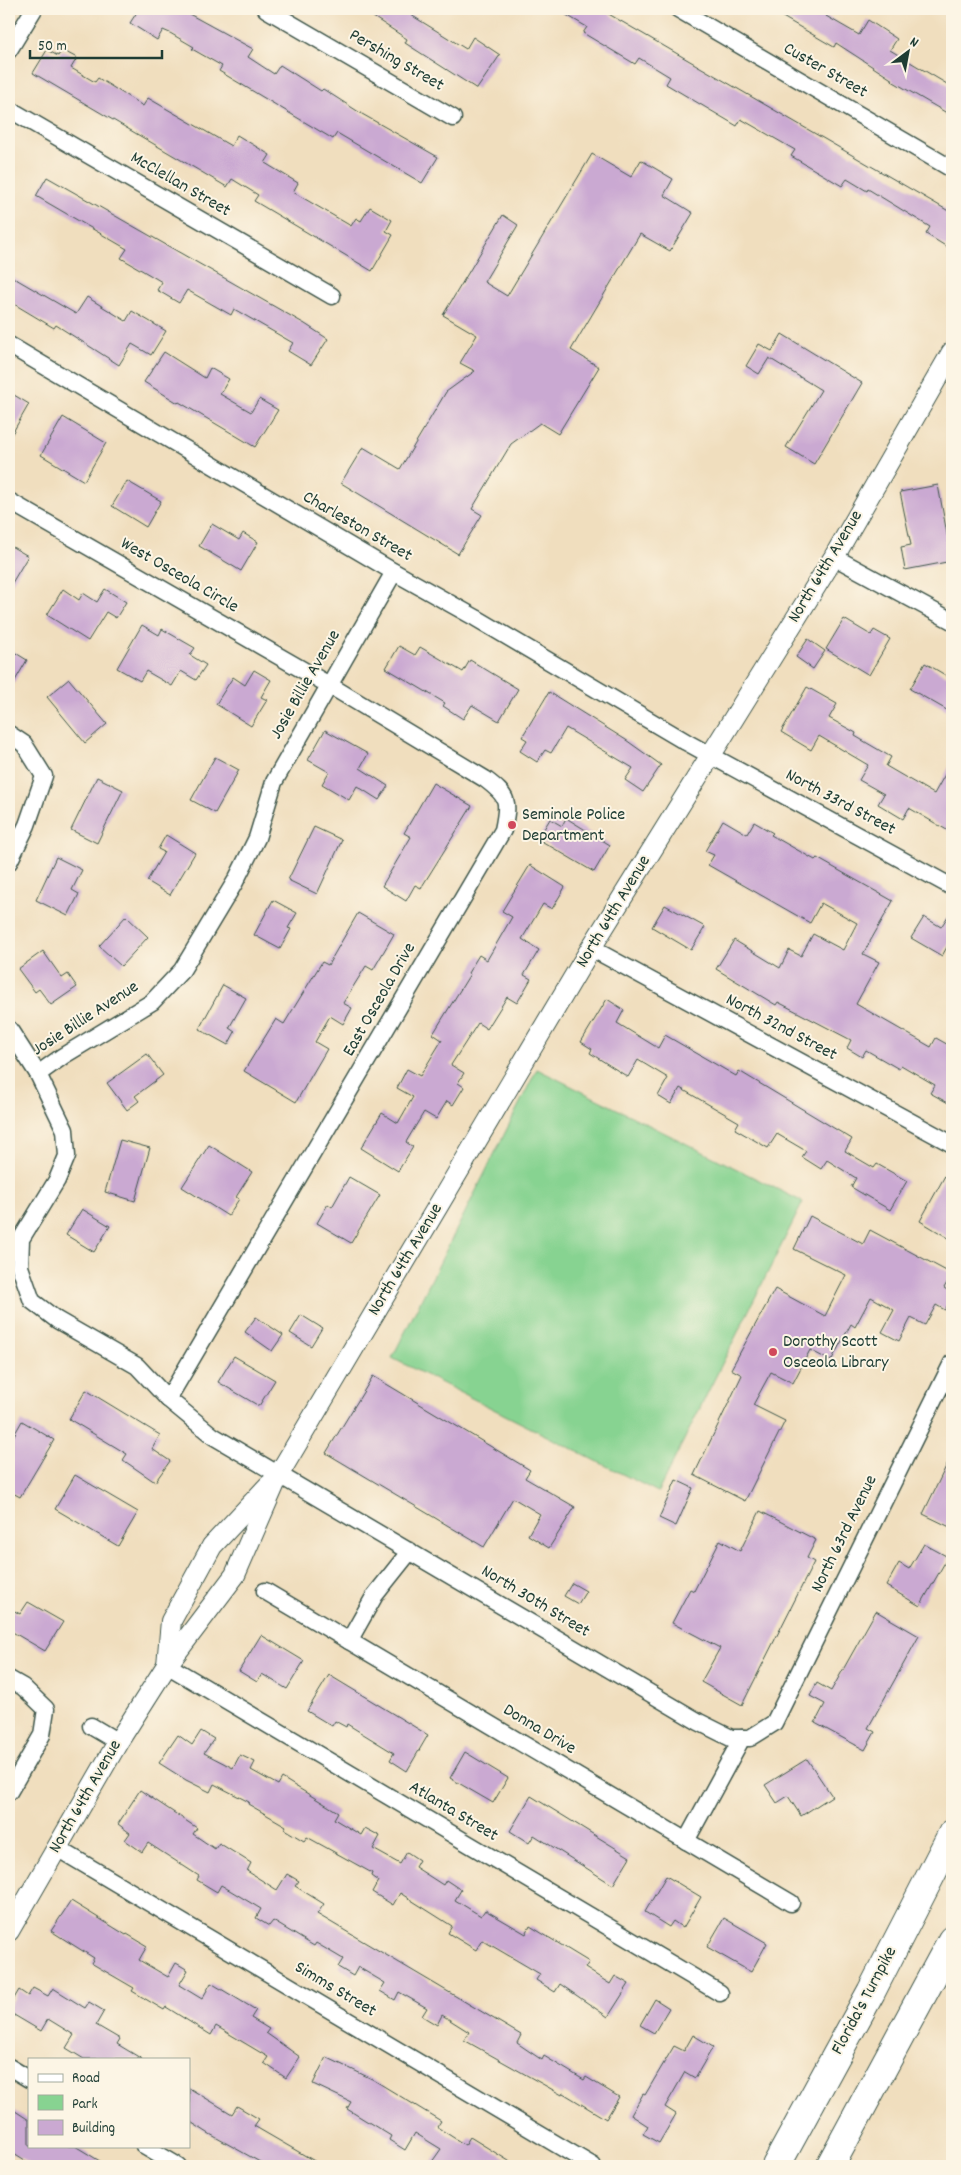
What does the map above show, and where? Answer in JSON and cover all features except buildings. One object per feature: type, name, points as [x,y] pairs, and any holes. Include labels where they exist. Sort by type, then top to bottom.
[{"type":"highway","name":"Florida's Turnpike","points":[[776,2166],[871,1992],[952,1834]]},
{"type":"highway","points":[[830,2166],[952,1940]]},
{"type":"street","points":[[9,50],[34,9]]},
{"type":"street","name":"Pershing Street","points":[[266,9],[453,118]]},
{"type":"street","name":"Custer Street","points":[[678,9],[952,169]]},
{"type":"street","name":"McClellan Street","points":[[9,109],[332,296]]},
{"type":"street","name":"Charleston Street","points":[[9,345],[709,755]]},
{"type":"street","name":"North 64th Avenue","points":[[9,1931],[118,1742],[167,1665],[235,1575],[279,1474],[591,948],[709,755],[834,557],[951,356]]},
{"type":"street","name":"West Osceola Circle","points":[[9,501],[328,686]]},
{"type":"street","points":[[834,557],[952,621]]},
{"type":"street","name":"Josie Billie Avenue","points":[[279,1474],[213,1436],[168,1399],[137,1366],[57,1320],[32,1301],[20,1267],[21,1239],[56,1180],[67,1156],[65,1130],[38,1074],[63,1056],[152,1002],[182,970],[235,882],[257,838],[274,782],[394,572]]},
{"type":"street","name":"East Osceola Drive","points":[[168,1399],[502,830],[508,808],[502,792],[485,779],[328,686]]},
{"type":"street","points":[[9,734],[24,744],[44,776],[27,825],[9,862]]},
{"type":"street","name":"North 33rd Street","points":[[709,755],[952,886]]},
{"type":"street","name":"North 32nd Street","points":[[591,948],[952,1144]]},
{"type":"street","points":[[9,1029],[38,1074]]},
{"type":"street","name":"North 63rd Avenue","points":[[742,1738],[750,1738],[774,1724],[952,1363]]},
{"type":"street","name":"North 64th Avenue","points":[[167,1665],[171,1621],[212,1546],[279,1474]]},
{"type":"street","name":"North 30th Street","points":[[279,1474],[699,1722],[731,1738],[742,1738]]},
{"type":"street","points":[[349,1641],[376,1595],[410,1551]]},
{"type":"street","name":"Donna Drive","points":[[265,1591],[792,1903]]},
{"type":"street","name":"Atlanta Street","points":[[167,1665],[720,1993]]},
{"type":"street","points":[[9,1792],[42,1735],[46,1709],[16,1683]]},
{"type":"street","points":[[92,1726],[118,1742]]},
{"type":"street","points":[[686,1841],[742,1738]]},
{"type":"street","name":"Simms Street","points":[[57,1848],[593,2166]]},
{"type":"street","points":[[9,2067],[28,2078]]},
{"type":"street","points":[[147,2148],[178,2166]]},
{"type":"green space","points":[[537,1069],[803,1202],[658,1492],[392,1358]]},
{"type":"place","name":"Seminole Police Department","points":[[512,825]]},
{"type":"place","name":"Dorothy Scott Osceola Library","points":[[773,1352]]}]
